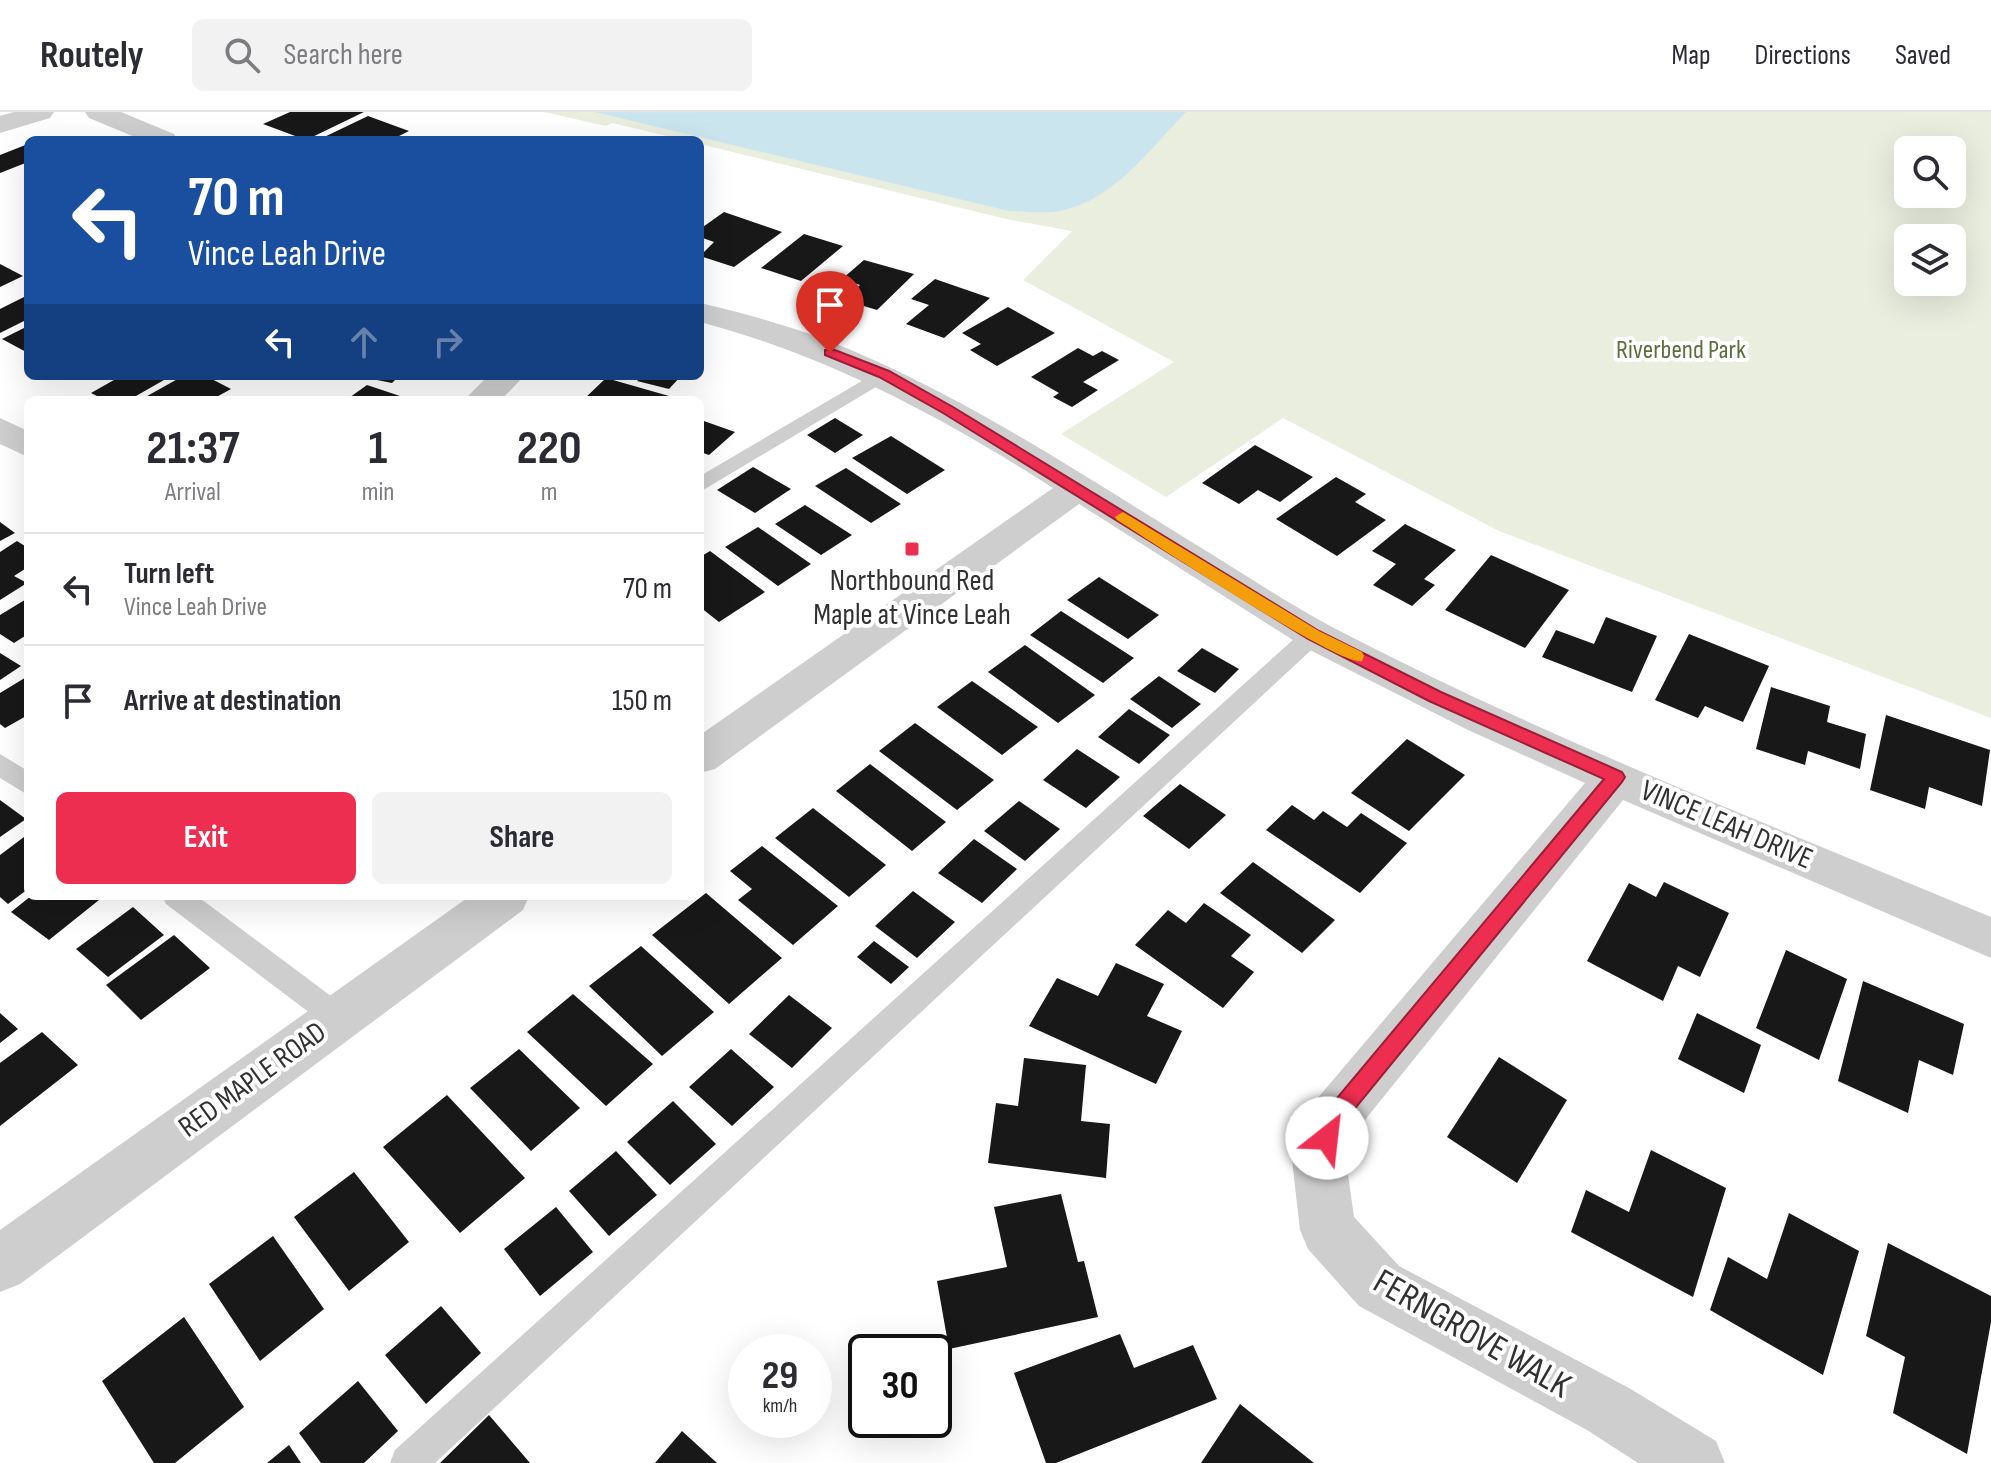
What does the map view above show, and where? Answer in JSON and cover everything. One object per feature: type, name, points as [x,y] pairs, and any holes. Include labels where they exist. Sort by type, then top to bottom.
[{"type":"street","points":[[0,125],[41,112]]},
{"type":"street","points":[[98,112],[155,136]]},
{"type":"street","name":"VINCE LEAH DRIVE","points":[[704,313],[803,342],[884,374],[1077,488],[1313,635],[1435,697],[1991,938]]},
{"type":"street","points":[[485,396],[503,380]]},
{"type":"street","points":[[0,429],[24,444]]},
{"type":"street","points":[[704,754],[1077,488]]},
{"type":"street","name":"FERNGROVE WALK","points":[[1616,777],[1335,1117],[1319,1160],[1328,1230],[1379,1286],[1608,1409],[1694,1463]]},
{"type":"street","name":"RED MAPLE ROAD","points":[[0,1264],[500,900]]},
{"type":"lane","points":[[704,483],[884,374]]},
{"type":"lane","points":[[408,1463],[1313,635]]},
{"type":"lane","points":[[0,764],[24,782]]},
{"type":"lane","points":[[181,900],[337,1017]]},
{"type":"green space","name":"Riverbend Park","points":[[544,112],[1991,112],[1991,718],[1499,531],[1283,418],[1166,497],[1061,434],[1174,362],[1023,280],[1072,231],[1006,219],[704,145],[704,136],[667,136]]},
{"type":"water","points":[[595,112],[1186,112],[1114,185],[1079,205],[1060,211],[1041,212],[1009,211]]},
{"type":"building","points":[[290,112],[364,112],[314,136],[295,136],[263,124]]},
{"type":"building","points":[[368,116],[409,131],[399,136],[326,136]]},
{"type":"building","points":[[24,146],[24,164],[0,173],[0,155]]},
{"type":"building","points":[[724,212],[782,232],[734,267],[704,257],[704,252],[714,242],[704,238],[704,226]]},
{"type":"building","points":[[804,234],[843,246],[801,281],[761,268]]},
{"type":"building","points":[[864,260],[914,274],[877,310],[844,300],[860,285],[842,279]]},
{"type":"building","points":[[0,264],[23,276],[0,287]]},
{"type":"building","points":[[935,279],[990,298],[944,338],[906,324],[929,305],[911,299]]},
{"type":"building","points":[[24,297],[24,321],[0,333],[0,309]]},
{"type":"building","points":[[1008,307],[1055,333],[997,366],[970,350],[981,344],[962,333]]},
{"type":"building","points":[[24,328],[24,351],[2,339]]},
{"type":"building","points":[[1078,348],[1093,356],[1102,351],[1119,360],[1083,382],[1098,390],[1072,407],[1053,397],[1059,393],[1031,377]]},
{"type":"building","points":[[114,380],[164,380],[136,396],[97,396],[91,393]]},
{"type":"building","points":[[176,380],[214,380],[231,389],[218,396],[147,396]]},
{"type":"building","points":[[604,380],[613,380],[669,396],[587,396]]},
{"type":"building","points":[[638,380],[677,380],[669,389]]},
{"type":"building","points":[[367,385],[400,396],[352,396]]},
{"type":"building","points":[[835,418],[863,435],[835,453],[807,435]]},
{"type":"building","points":[[704,421],[735,432],[709,455],[704,453]]},
{"type":"building","points":[[891,436],[945,470],[907,494],[852,458]]},
{"type":"building","points":[[1255,445],[1313,477],[1280,502],[1258,490],[1239,504],[1202,483]]},
{"type":"building","points":[[753,467],[791,489],[755,513],[717,490]]},
{"type":"building","points":[[846,468],[901,504],[871,523],[815,486]]},
{"type":"building","points":[[1336,477],[1366,494],[1355,502],[1386,520],[1337,556],[1276,519]]},
{"type":"building","points":[[805,505],[852,535],[821,555],[775,524]]},
{"type":"building","points":[[0,522],[15,533],[0,541]]},
{"type":"building","points":[[1405,524],[1456,550],[1424,579],[1435,585],[1412,606],[1373,585],[1396,564],[1372,551]]},
{"type":"building","points":[[758,527],[811,564],[778,586],[725,547]]},
{"type":"building","points":[[17,541],[24,545],[24,570],[14,576],[24,581],[24,585],[0,600],[0,552]]},
{"type":"building","points":[[710,551],[765,592],[719,622],[704,610],[704,555]]},
{"type":"building","points":[[1491,555],[1569,590],[1525,648],[1445,610]]},
{"type":"building","points":[[1099,577],[1159,615],[1128,639],[1067,600]]},
{"type":"building","points":[[24,600],[24,637],[14,643],[0,634],[0,615]]},
{"type":"building","points":[[1061,611],[1134,658],[1103,683],[1030,635]]},
{"type":"building","points":[[1606,617],[1657,636],[1632,692],[1542,657],[1556,630],[1594,644]]},
{"type":"building","points":[[1689,634],[1769,666],[1743,722],[1705,706],[1698,718],[1655,700]]},
{"type":"building","points":[[1025,645],[1095,695],[1058,723],[988,672]]},
{"type":"building","points":[[1202,648],[1239,669],[1215,693],[1177,671]]},
{"type":"building","points":[[0,653],[21,666],[0,680]]},
{"type":"building","points":[[1159,676],[1201,704],[1172,728],[1130,699]]},
{"type":"building","points":[[24,678],[24,717],[5,728],[0,724],[0,693]]},
{"type":"building","points":[[972,681],[1038,727],[1002,755],[937,707]]},
{"type":"building","points":[[1771,687],[1830,706],[1827,722],[1866,734],[1860,769],[1808,751],[1805,765],[1756,749]]},
{"type":"building","points":[[1129,709],[1170,735],[1139,764],[1098,737]]},
{"type":"building","points":[[1886,715],[1990,750],[1982,806],[1929,787],[1925,809],[1870,790]]},
{"type":"building","points":[[915,723],[994,780],[957,810],[879,751]]},
{"type":"building","points":[[1407,739],[1465,775],[1409,831],[1351,793]]},
{"type":"building","points":[[1077,749],[1120,777],[1086,808],[1043,780]]},
{"type":"building","points":[[870,764],[946,822],[912,851],[836,791]]},
{"type":"building","points":[[1180,784],[1226,815],[1189,849],[1143,816]]},
{"type":"building","points":[[0,800],[24,820],[0,837]]},
{"type":"building","points":[[1019,801],[1060,829],[1025,861],[984,831]]},
{"type":"building","points":[[1292,805],[1314,820],[1323,811],[1347,827],[1361,813],[1407,843],[1360,893],[1266,830]]},
{"type":"building","points":[[813,808],[886,865],[849,897],[775,838]]},
{"type":"building","points":[[24,837],[24,892],[8,904],[0,897],[0,855]]},
{"type":"building","points":[[974,839],[1017,869],[982,903],[938,873]]},
{"type":"building","points":[[762,846],[838,906],[793,945],[738,900],[752,889],[730,871]]},
{"type":"building","points":[[1253,862],[1335,920],[1302,953],[1220,893]]},
{"type":"building","points":[[1664,882],[1729,913],[1700,977],[1678,966],[1663,1001],[1587,961],[1629,883],[1656,897]]},
{"type":"building","points":[[913,891],[955,922],[917,958],[875,926]]},
{"type":"building","points":[[706,893],[782,958],[729,1004],[652,935],[697,900],[704,900]]},
{"type":"building","points":[[26,900],[99,900],[49,940],[11,912]]},
{"type":"building","points":[[1204,903],[1251,935],[1231,956],[1254,972],[1223,1008],[1135,945],[1168,910],[1186,923]]},
{"type":"building","points":[[133,907],[164,935],[108,977],[76,949]]},
{"type":"building","points":[[174,935],[210,968],[141,1020],[106,985]]},
{"type":"building","points":[[874,941],[909,967],[891,984],[857,957]]},
{"type":"building","points":[[641,946],[714,1012],[662,1056],[589,986]]},
{"type":"building","points":[[1786,950],[1847,979],[1819,1060],[1756,1028]]},
{"type":"building","points":[[1116,963],[1164,984],[1147,1016],[1182,1031],[1156,1084],[1029,1026],[1057,978],[1098,996]]},
{"type":"building","points":[[1863,981],[1964,1024],[1953,1075],[1919,1060],[1908,1113],[1838,1081]]},
{"type":"building","points":[[573,994],[653,1064],[606,1106],[527,1032]]},
{"type":"building","points":[[789,995],[832,1028],[792,1068],[749,1034]]},
{"type":"building","points":[[0,1013],[18,1029],[0,1043]]},
{"type":"building","points":[[1697,1013],[1761,1045],[1744,1093],[1678,1059]]},
{"type":"building","points":[[42,1032],[78,1065],[0,1126],[0,1063]]},
{"type":"building","points":[[519,1049],[580,1108],[531,1151],[470,1088]]},
{"type":"building","points":[[731,1049],[774,1087],[732,1126],[689,1087]]},
{"type":"building","points":[[1499,1057],[1567,1100],[1517,1183],[1447,1137]]},
{"type":"building","points":[[1024,1058],[1086,1065],[1081,1121],[1110,1124],[1106,1178],[988,1163],[996,1103],[1018,1106]]},
{"type":"building","points":[[447,1095],[525,1178],[460,1233],[383,1147]]},
{"type":"building","points":[[673,1101],[716,1144],[670,1185],[627,1142]]},
{"type":"building","points":[[1651,1150],[1726,1188],[1693,1297],[1571,1232],[1586,1190],[1629,1212]]},
{"type":"building","points":[[616,1151],[657,1195],[609,1236],[569,1191]]},
{"type":"building","points":[[354,1172],[409,1242],[349,1291],[294,1217]]},
{"type":"building","points":[[1061,1194],[1078,1262],[1084,1261],[1098,1317],[952,1348],[952,1334],[946,1334],[937,1281],[1007,1267],[994,1207]]},
{"type":"building","points":[[556,1207],[593,1252],[540,1296],[504,1249]]},
{"type":"building","points":[[1789,1213],[1859,1251],[1823,1375],[1710,1310],[1728,1257],[1767,1279]]},
{"type":"building","points":[[273,1236],[324,1309],[260,1361],[209,1284]]},
{"type":"building","points":[[1888,1243],[1991,1296],[1991,1322],[1967,1454],[1893,1413],[1905,1357],[1866,1336]]},
{"type":"building","points":[[441,1306],[481,1353],[426,1404],[385,1355]]},
{"type":"building","points":[[184,1317],[244,1407],[175,1463],[154,1463],[102,1381]]},
{"type":"building","points":[[1120,1334],[1134,1368],[1193,1345],[1217,1399],[1056,1463],[1046,1463],[1014,1373]]},
{"type":"building","points":[[358,1381],[398,1431],[364,1463],[321,1463],[299,1433]]},
{"type":"building","points":[[1240,1404],[1314,1463],[1201,1463]]},
{"type":"building","points":[[489,1415],[530,1463],[440,1463]]},
{"type":"building","points":[[682,1431],[717,1463],[655,1463]]},
{"type":"building","points":[[289,1445],[301,1463],[267,1463]]},
{"type":"slow traffic","points":[[1123,517],[1313,635],[1356,656]]},
{"type":"place","name":"Northbound Red Maple at Vince Leah","points":[[912,549]]},
{"type":"route","points":[[830,353],[884,374],[948,410],[1313,635],[1435,697],[1616,777],[1335,1117],[1327,1138]]}]
